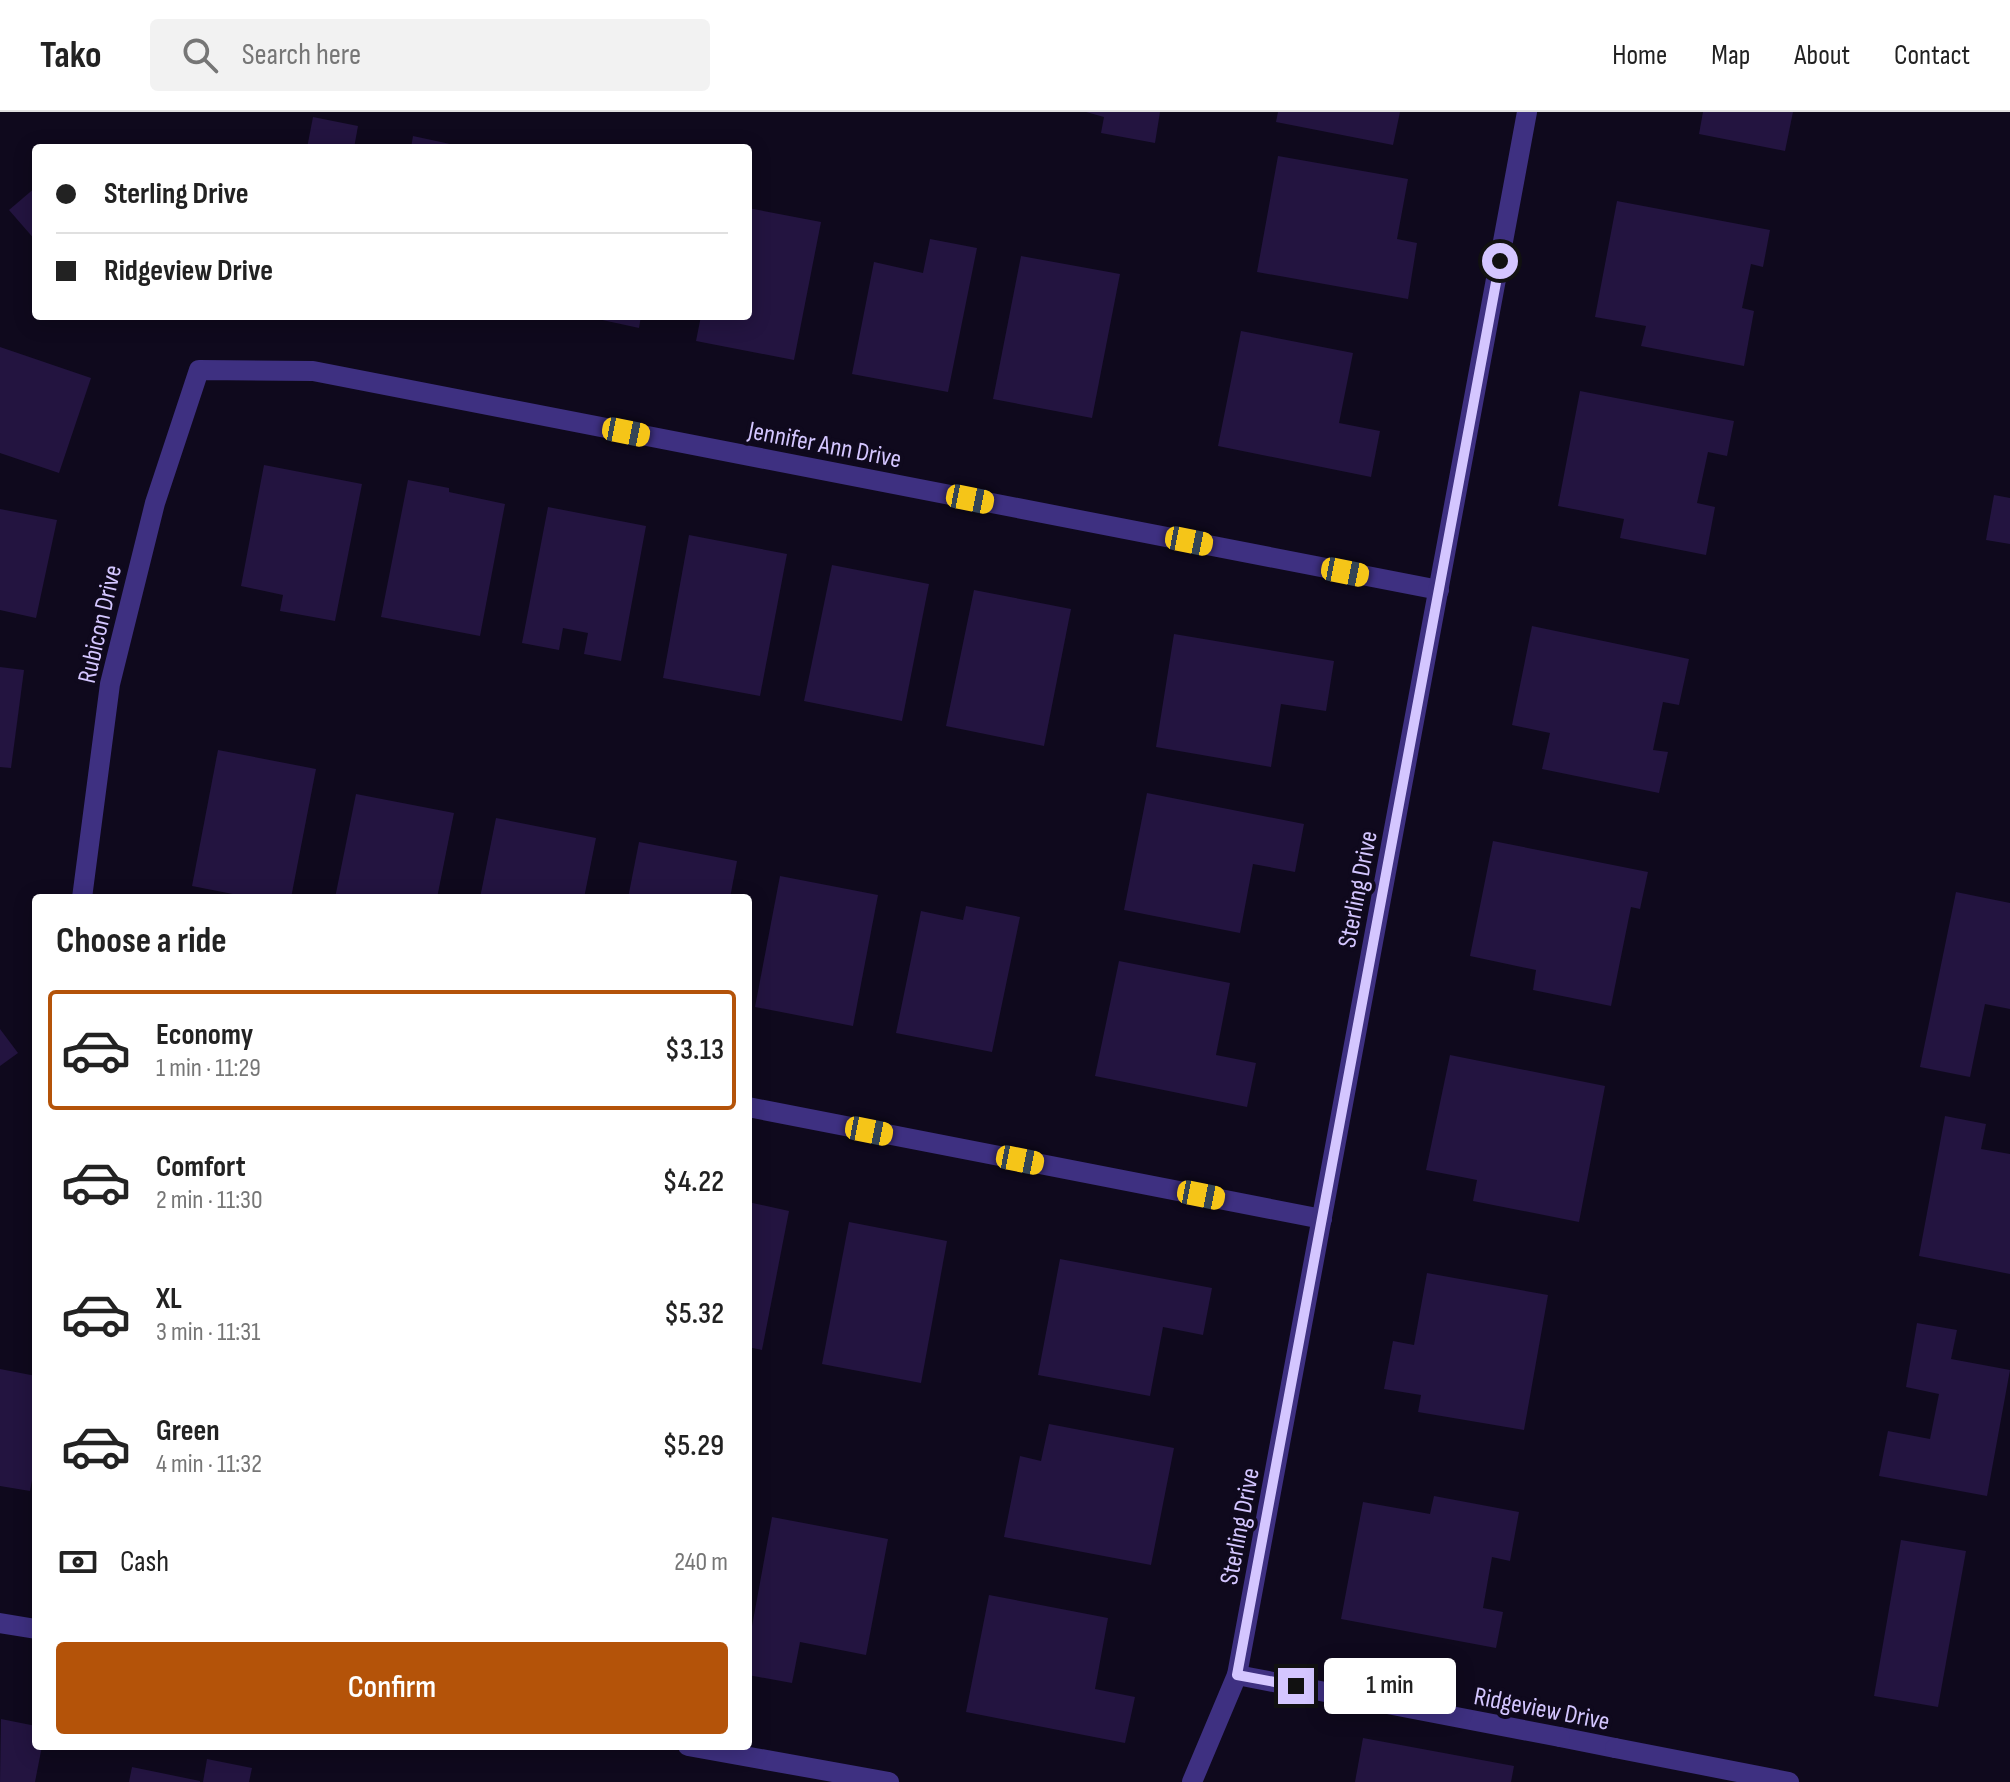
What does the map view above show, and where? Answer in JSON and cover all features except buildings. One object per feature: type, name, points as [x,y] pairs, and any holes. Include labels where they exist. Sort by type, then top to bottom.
[{"type":"street","name":"Sterling Drive","points":[[1192,1782],[1237,1675],[1527,112]]},
{"type":"street","name":"Jennifer Ann Drive","points":[[199,370],[313,371],[1439,590]]},
{"type":"street","name":"Rubicon Drive","points":[[83,894],[110,684],[155,503],[199,370]]},
{"type":"street","points":[[752,1108],[1322,1219]]},
{"type":"street","points":[[0,1623],[32,1628]]},
{"type":"street","name":"Ridgeview Drive","points":[[1237,1675],[1789,1782]]},
{"type":"street","points":[[710,1750],[889,1782]]},
{"type":"route","points":[[1296,1686],[1237,1675],[1500,261]]}]
